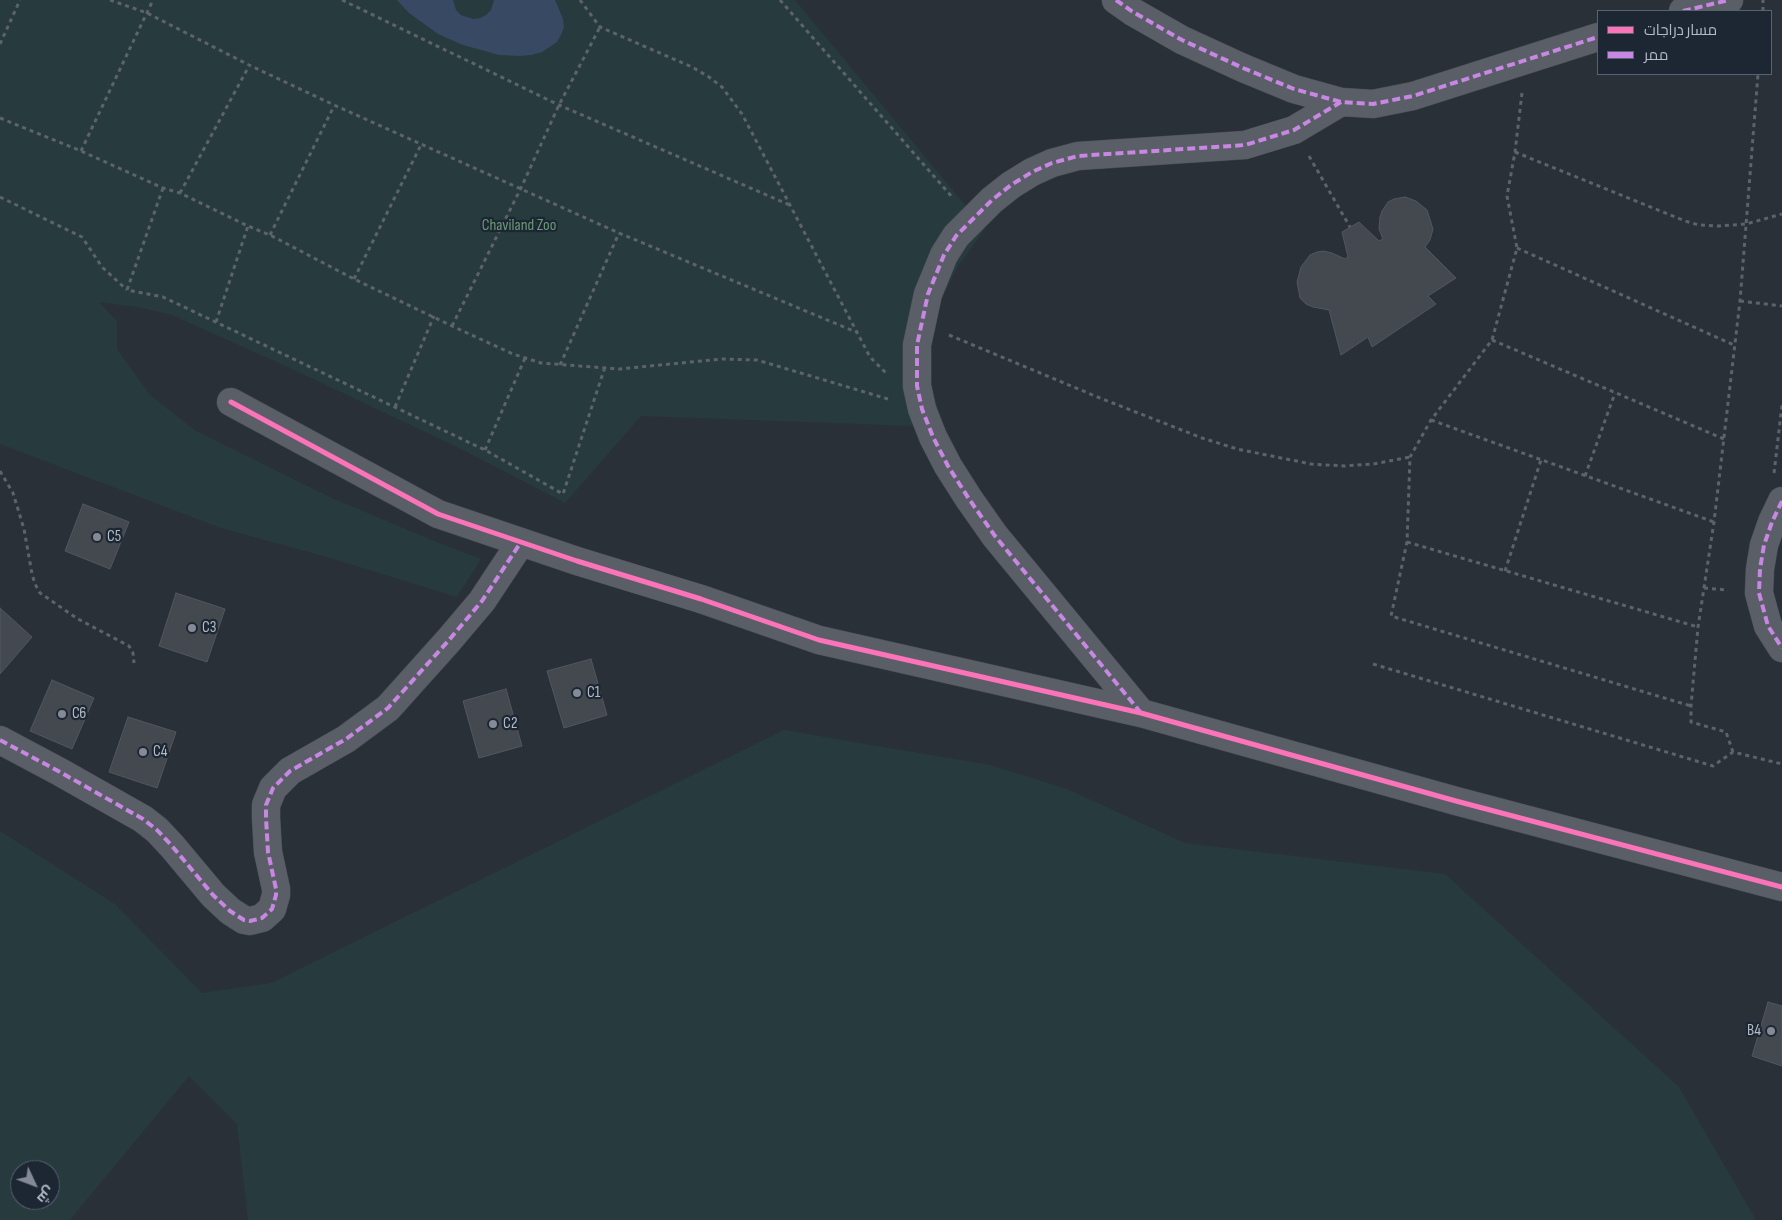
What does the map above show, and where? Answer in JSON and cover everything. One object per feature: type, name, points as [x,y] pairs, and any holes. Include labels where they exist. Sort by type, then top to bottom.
[{"type":"street","points":[[1116,0],[1182,40],[1234,64],[1294,89],[1341,102],[1373,104],[1413,96],[1597,37]]},
{"type":"street","points":[[1687,10],[1729,0]]},
{"type":"street","points":[[1141,713],[995,536],[969,500],[933,437],[922,409],[917,386],[916,364],[917,345],[928,294],[944,255],[956,236],[1011,185],[1032,172],[1052,163],[1078,156],[1245,146],[1294,130],[1341,102]]},
{"type":"street","points":[[231,402],[438,514],[701,599],[818,640],[1141,713],[1456,801],[1782,887]]},
{"type":"street","points":[[1782,501],[1764,545],[1759,593],[1768,626],[1782,648]]},
{"type":"street","points":[[0,740],[143,819],[172,846],[213,895],[230,912],[244,920],[250,921],[262,918],[272,909],[276,895],[268,852],[266,818],[266,805],[273,788],[290,771],[346,739],[388,708],[438,654],[482,601],[520,542]]},
{"type":"path","points":[[0,44],[20,0]]},
{"type":"path","points":[[110,0],[147,13],[249,66],[421,145],[619,233],[856,332]]},
{"type":"path","points":[[81,151],[153,0]]},
{"type":"path","points":[[342,0],[559,105],[792,206]]},
{"type":"path","points":[[580,0],[600,27],[692,67],[709,76],[722,87],[742,114],[870,357],[890,377]]},
{"type":"path","points":[[780,0],[972,220]]},
{"type":"path","points":[[452,326],[521,188],[559,105],[600,27]]},
{"type":"path","points":[[1527,60],[1515,152],[1506,196],[1517,248],[1492,340],[1431,420],[1410,457],[1407,542],[1391,616],[1691,706]]},
{"type":"path","points":[[180,193],[249,66]]},
{"type":"path","points":[[1733,752],[1726,732],[1691,722],[1691,706],[1698,627],[1714,522],[1740,300],[1758,75]]},
{"type":"path","points":[[270,235],[334,106]]},
{"type":"path","points":[[0,118],[81,151],[163,188],[180,193],[270,235],[354,279],[452,326],[525,358],[541,363],[619,369],[714,360],[757,360],[922,409]]},
{"type":"path","points":[[1294,130],[1350,228]]},
{"type":"path","points":[[354,279],[421,145]]},
{"type":"path","points":[[1515,152],[1698,225],[1746,224],[1782,214]]},
{"type":"path","points":[[127,290],[163,188]]},
{"type":"path","points":[[0,198],[82,238],[102,267],[127,290],[163,297],[485,450],[563,494],[605,367]]},
{"type":"path","points":[[216,322],[248,226]]},
{"type":"path","points":[[560,365],[619,233]]},
{"type":"path","points":[[1517,248],[1734,344]]},
{"type":"path","points":[[1740,300],[1782,306]]},
{"type":"path","points":[[395,407],[434,316]]},
{"type":"path","points":[[921,322],[1100,398],[1237,450],[1311,464],[1344,466],[1373,464],[1410,457]]},
{"type":"path","points":[[1492,340],[1724,440]]},
{"type":"path","points":[[485,450],[525,358]]},
{"type":"path","points":[[1585,476],[1614,393]]},
{"type":"path","points":[[1431,420],[1714,522]]},
{"type":"path","points":[[1505,571],[1541,460]]},
{"type":"path","points":[[0,470],[18,506],[34,579],[40,593],[78,618],[130,646],[133,652],[134,663]]},
{"type":"path","points":[[1407,542],[1698,627]]},
{"type":"path","points":[[1373,664],[1713,766],[1733,752],[1782,764]]},
{"type":"green space","name":"Chaviland Zoo","points":[[0,0],[795,0],[985,229],[957,268],[938,307],[929,344],[928,368],[942,427],[641,416],[565,503],[459,448],[172,315],[137,307],[99,302],[117,321],[117,349],[150,395],[196,431],[332,498],[481,559],[457,597],[330,558],[221,528],[0,444]]},
{"type":"green space","points":[[784,730],[990,765],[1067,789],[1185,843],[1445,874],[1679,1087],[1756,1220],[248,1220],[237,1124],[189,1076],[70,1220],[0,1220],[0,831],[115,904],[202,993],[271,983]]},
{"type":"water","points":[[397,0],[453,0],[456,10],[461,15],[473,19],[486,15],[491,10],[494,0],[555,0],[563,19],[564,27],[557,42],[542,52],[520,56],[499,55],[463,45],[438,34],[409,13]]},
{"type":"building","points":[[1405,197],[1416,201],[1427,210],[1433,229],[1430,240],[1425,247],[1456,278],[1428,296],[1436,304],[1372,347],[1368,337],[1341,355],[1329,310],[1313,307],[1306,304],[1300,298],[1297,282],[1301,267],[1310,255],[1317,252],[1332,253],[1345,259],[1348,257],[1342,232],[1359,222],[1379,241],[1383,239],[1379,229],[1382,211],[1388,202]]},
{"type":"building","name":"C5","points":[[83,504],[129,522],[110,569],[65,551]]},
{"type":"building","name":"C3","points":[[176,593],[225,609],[207,662],[159,646]]},
{"type":"building","points":[[0,608],[32,637],[0,674]]},
{"type":"building","name":"C1","points":[[591,659],[607,715],[564,728],[547,671]]},
{"type":"building","name":"C6","points":[[52,680],[94,698],[72,749],[30,731]]},
{"type":"building","name":"C2","points":[[506,689],[522,746],[479,758],[463,701]]},
{"type":"building","name":"C4","points":[[128,717],[176,732],[157,788],[109,772]]},
{"type":"building","name":"B4","points":[[1768,1002],[1782,1006],[1782,1066],[1752,1056]]},
{"type":"marked path","points":[[1116,0],[1182,40],[1243,68],[1294,89],[1341,102],[1373,104],[1413,96],[1597,37]]},
{"type":"marked path","points":[[1687,10],[1729,0]]},
{"type":"marked path","points":[[1141,713],[995,536],[948,466],[933,437],[922,409],[917,386],[917,345],[928,294],[944,255],[956,236],[992,200],[1032,172],[1052,163],[1078,156],[1245,145],[1294,130],[1341,102]]},
{"type":"marked path","points":[[1782,501],[1764,545],[1759,593],[1768,626],[1782,648]]},
{"type":"marked path","points":[[0,740],[143,819],[157,830],[213,895],[230,911],[244,920],[250,921],[262,918],[272,909],[276,895],[268,852],[266,818],[266,805],[273,788],[290,771],[346,739],[388,708],[482,601],[521,542]]},
{"type":"cycle path","points":[[231,402],[438,514],[577,561],[701,599],[819,640],[1141,713],[1456,801],[1782,887]]},
{"type":"place","name":"C5","points":[[97,537]]},
{"type":"place","name":"C3","points":[[192,628]]},
{"type":"place","name":"C1","points":[[577,693]]},
{"type":"place","name":"C6","points":[[62,714]]},
{"type":"place","name":"C2","points":[[493,724]]},
{"type":"place","name":"C4","points":[[143,752]]},
{"type":"place","name":"B4","points":[[1771,1031]]}]
